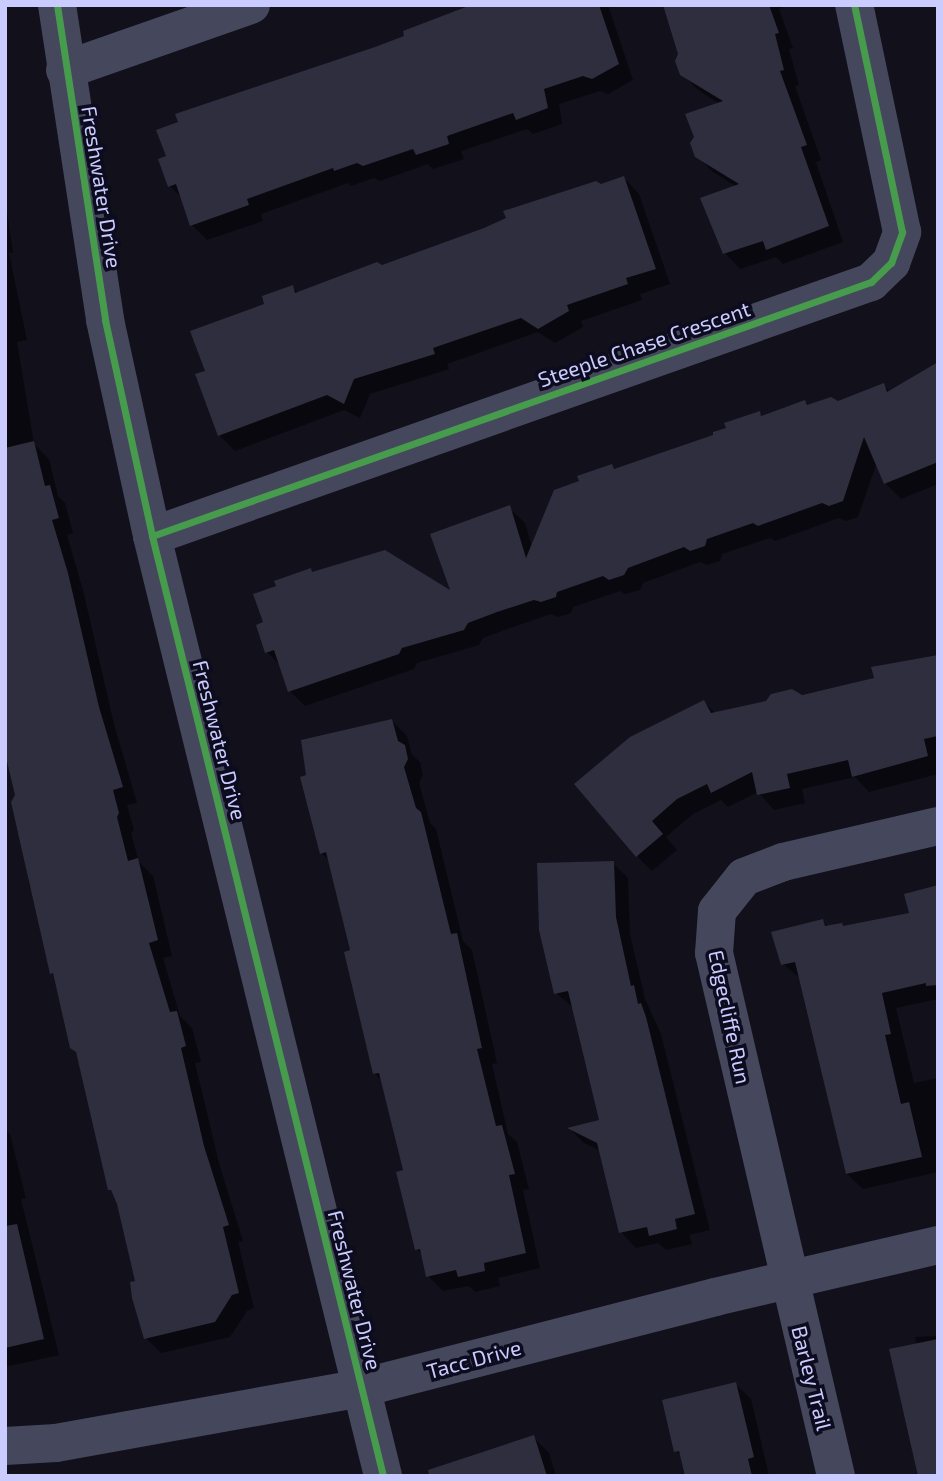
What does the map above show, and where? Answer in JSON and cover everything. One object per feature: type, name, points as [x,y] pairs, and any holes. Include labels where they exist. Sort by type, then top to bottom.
[{"type":"street","name":"Freshwater Drive","points":[[57,5],[106,320],[152,536],[383,1476]]},
{"type":"street","points":[[65,70],[251,5]]},
{"type":"street","name":"Steeple Chase Crescent","points":[[152,536],[858,288],[876,278],[891,263],[898,248],[901,216],[854,5]]},
{"type":"street","name":"Edgecliffe Run","points":[[789,1280],[714,953],[717,911],[744,877],[783,862],[938,826]]},
{"type":"street","name":"Tacc Drive","points":[[5,1446],[56,1443],[361,1388],[938,1245]]},
{"type":"street","name":"Barley Trail","points":[[789,1280],[836,1476]]},
{"type":"building","points":[[471,5],[599,5],[619,64],[592,79],[583,76],[544,89],[548,108],[516,120],[513,113],[447,136],[449,144],[416,155],[413,149],[363,166],[357,163],[334,171],[333,168],[247,199],[249,205],[190,226],[176,184],[168,187],[158,159],[166,156],[156,130],[178,122],[175,114],[375,47],[404,36],[403,31]]},
{"type":"building","points":[[663,5],[769,5],[779,33],[775,34],[784,70],[780,71],[807,145],[801,147],[829,226],[766,250],[763,241],[723,254],[700,198],[739,184],[695,157],[690,143],[694,137],[685,114],[723,101],[680,75],[675,61],[678,54]]},
{"type":"building","points":[[624,176],[656,269],[626,278],[628,284],[567,305],[569,311],[538,329],[521,318],[433,348],[435,354],[354,379],[344,404],[327,395],[218,436],[195,374],[205,371],[190,331],[264,304],[262,296],[293,285],[295,293],[377,262],[382,265],[484,228],[506,218],[503,211],[596,181],[601,184]]},
{"type":"building","points":[[938,362],[938,462],[884,484],[864,437],[843,501],[829,506],[822,503],[758,526],[753,523],[707,539],[705,546],[690,551],[684,547],[628,568],[624,575],[609,580],[603,576],[557,592],[556,597],[541,602],[534,600],[497,612],[468,623],[464,630],[402,648],[399,654],[288,692],[274,650],[265,653],[256,625],[263,622],[253,594],[276,586],[274,581],[311,568],[312,572],[385,550],[450,590],[430,534],[510,505],[526,558],[554,490],[579,481],[577,476],[612,464],[614,469],[713,435],[713,432],[726,428],[724,423],[760,411],[761,416],[805,400],[807,405],[831,397],[838,401],[884,383],[887,392]]},
{"type":"building","points":[[34,441],[45,486],[50,485],[59,518],[52,520],[68,573],[99,707],[123,787],[113,790],[119,813],[117,817],[128,861],[138,858],[158,940],[149,943],[170,1012],[177,1011],[186,1046],[181,1048],[204,1146],[229,1225],[223,1227],[239,1293],[232,1295],[215,1322],[144,1339],[132,1298],[130,1282],[135,1281],[117,1204],[111,1190],[108,1190],[76,1052],[70,1048],[53,973],[50,974],[11,802],[15,795],[5,753],[5,448]]},
{"type":"building","points":[[938,655],[938,736],[924,739],[928,756],[852,777],[848,760],[787,774],[790,788],[757,795],[752,772],[711,793],[707,784],[677,799],[652,821],[663,834],[636,857],[574,784],[630,737],[704,700],[711,713],[766,701],[771,694],[792,689],[802,695],[874,678],[871,667]]},
{"type":"building","points":[[392,719],[398,741],[405,745],[408,759],[404,767],[416,808],[421,812],[451,934],[457,933],[482,1048],[477,1049],[496,1126],[502,1125],[515,1174],[509,1175],[526,1253],[484,1263],[485,1271],[458,1277],[456,1270],[426,1277],[420,1249],[415,1250],[396,1172],[403,1170],[379,1073],[373,1074],[344,952],[350,950],[326,852],[320,854],[300,777],[306,775],[301,740]]},
{"type":"building","points":[[614,861],[616,917],[631,986],[634,985],[638,1004],[641,1003],[646,1017],[695,1214],[675,1219],[677,1229],[649,1236],[647,1227],[619,1233],[597,1143],[567,1128],[599,1120],[568,991],[554,994],[539,930],[537,863]]},
{"type":"building","points":[[938,885],[938,985],[926,986],[926,983],[882,993],[891,1034],[885,1035],[901,1104],[909,1102],[922,1157],[846,1174],[795,962],[781,965],[771,932],[823,919],[825,926],[842,923],[843,926],[909,913],[904,894]]},
{"type":"building","points":[[17,1224],[44,1339],[5,1348],[5,1226]]},
{"type":"building","points":[[938,1339],[938,1476],[918,1476],[889,1349]]},
{"type":"building","points":[[736,1382],[754,1457],[748,1459],[752,1476],[685,1476],[679,1451],[674,1452],[662,1400]]},
{"type":"building","points":[[534,1435],[547,1476],[429,1476],[428,1470]]},
{"type":"cycle path","points":[[57,5],[105,320],[152,536],[383,1476]]},
{"type":"cycle path","points":[[152,536],[871,282],[891,263],[902,232],[854,5]]}]
